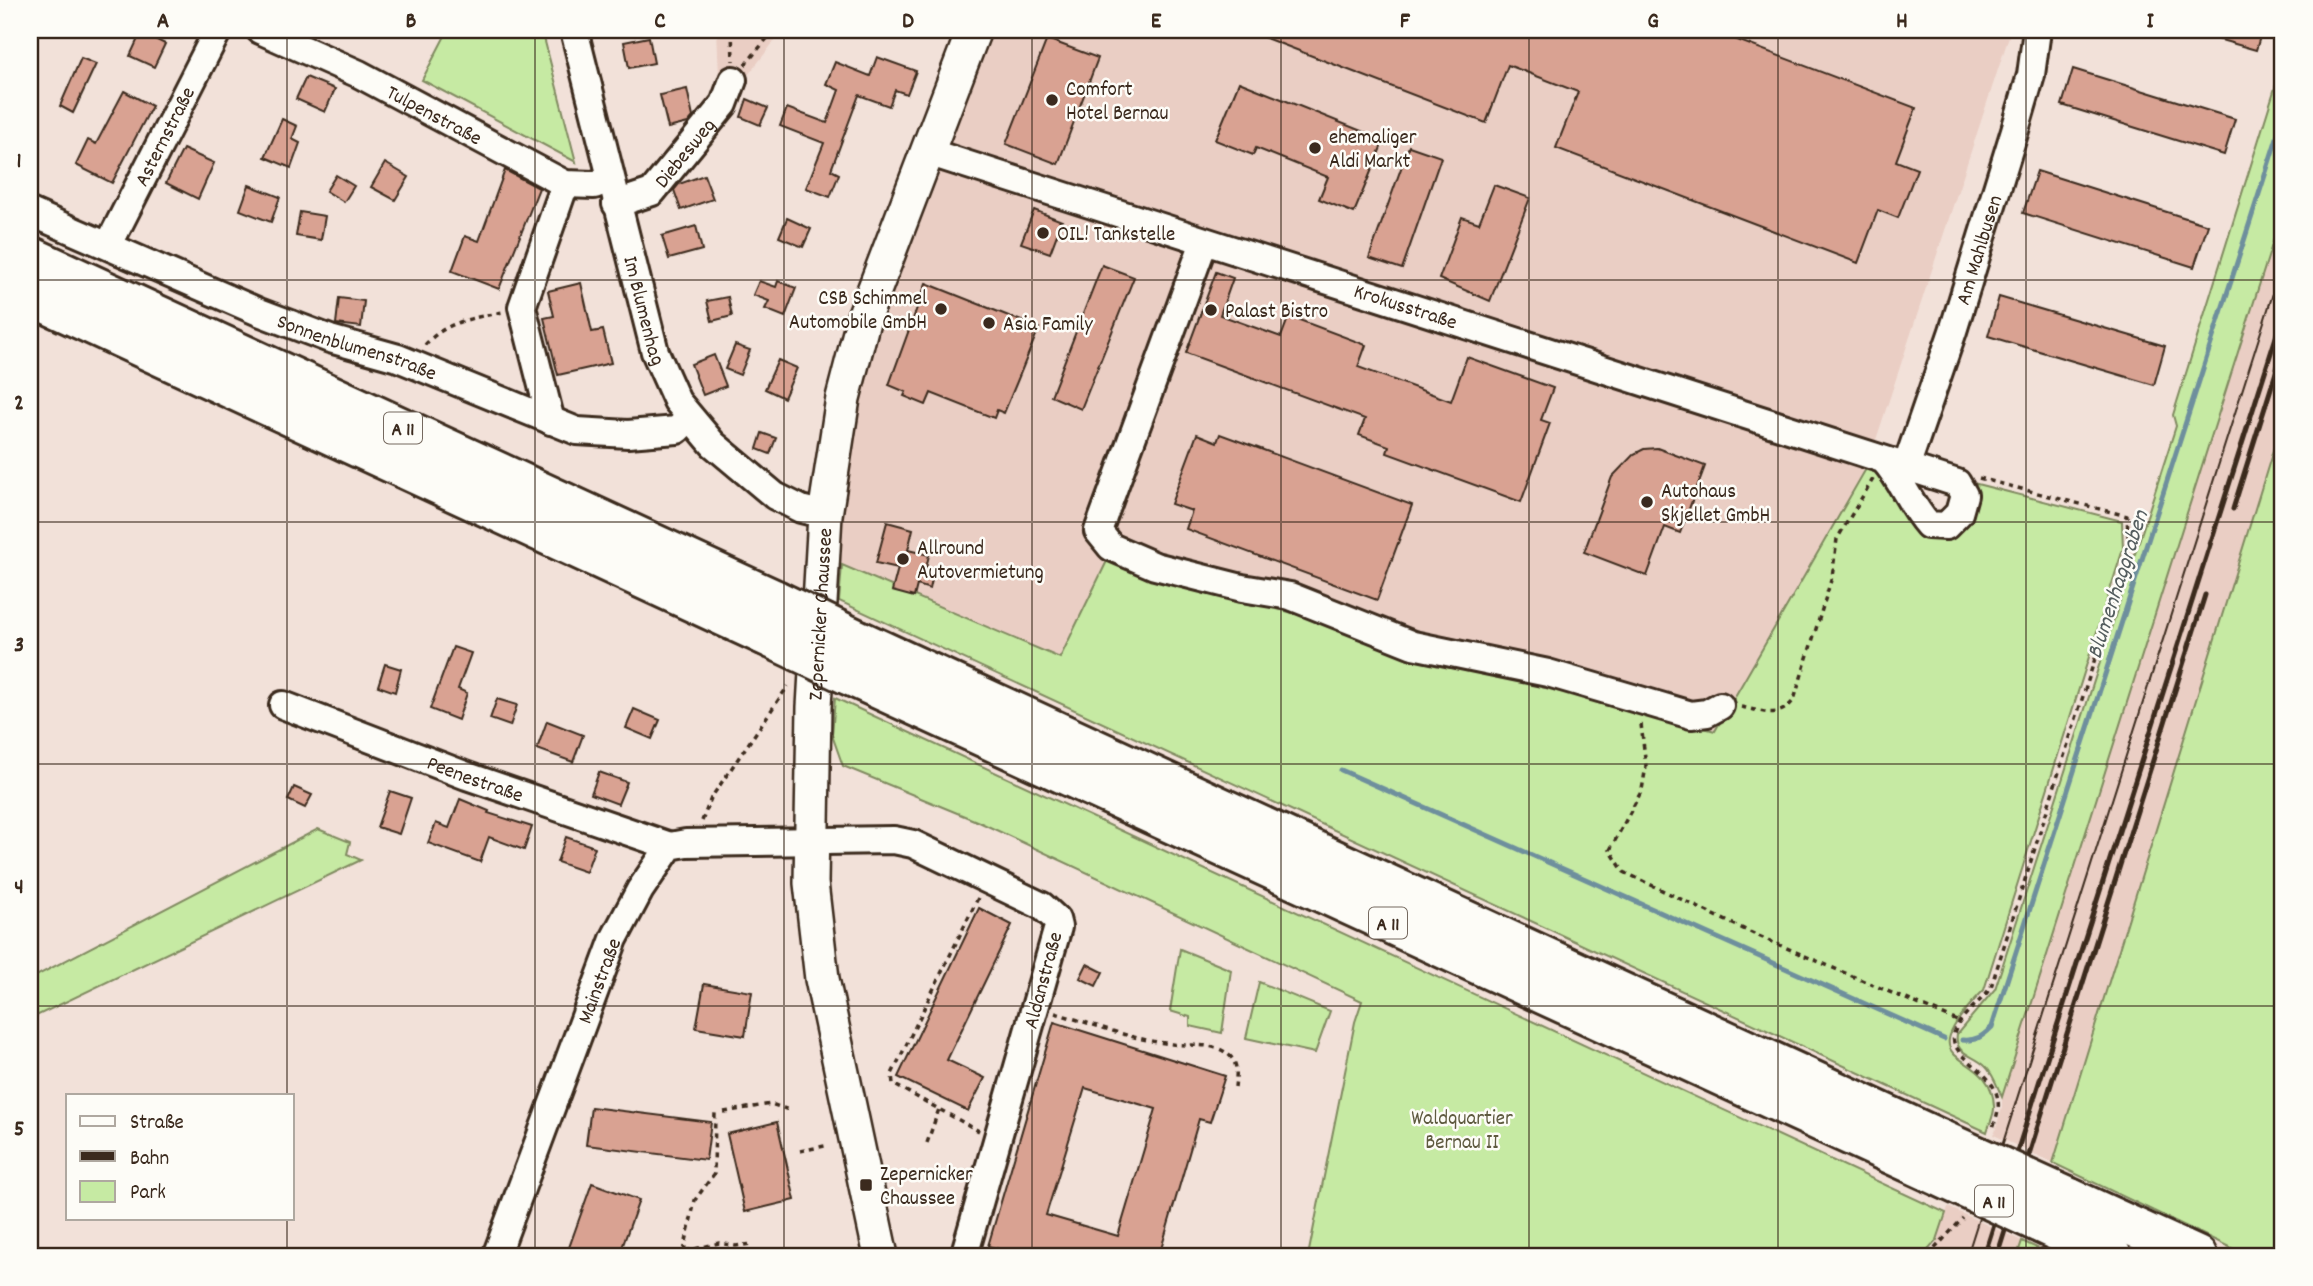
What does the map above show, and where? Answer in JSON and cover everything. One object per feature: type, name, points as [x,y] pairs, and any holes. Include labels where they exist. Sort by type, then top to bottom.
[{"type":"highway","name":"A 11","points":[[30,257],[853,657],[2062,1214],[2197,1256]]},
{"type":"highway","name":"A 11","points":[[30,296],[770,617]]},
{"type":"highway","name":"A 11","points":[[2062,1214],[2112,1256]]},
{"type":"main road","name":"Zepernicker Chaussee","points":[[881,1256],[822,979],[810,842],[814,707],[825,514],[843,398],[860,330],[974,30]]},
{"type":"street","name":"Asternstraße","points":[[109,244],[218,30]]},
{"type":"street","name":"Tulpenstraße","points":[[260,30],[359,74],[565,184],[594,185],[613,191]]},
{"type":"street","name":"Im Blumenhag","points":[[573,30],[655,352],[677,401],[713,444],[775,496],[801,509],[825,514]]},
{"type":"street","name":"Am Mahlbusen","points":[[1895,463],[1953,331],[2031,75],[2037,30]]},
{"type":"street","name":"Diebesweg","points":[[613,191],[652,192],[724,104],[733,80]]},
{"type":"street","name":"Krokusstraße","points":[[928,152],[1895,463]]},
{"type":"street","points":[[551,421],[522,307],[565,184]]},
{"type":"street","name":"Sonnenblumenstraße","points":[[30,212],[109,244],[131,257],[259,312],[330,339],[414,365],[577,431],[628,434],[677,430],[689,418]]},
{"type":"street","points":[[1204,242],[1098,531],[1111,547],[1155,566],[1242,588],[1290,596],[1413,645],[1548,673],[1691,715],[1707,713],[1720,706]]},
{"type":"street","name":"Peenestraße","points":[[283,705],[447,769],[682,845]]},
{"type":"street","name":"Aldanstraße","points":[[810,842],[894,840],[913,844],[1042,906],[1056,919],[1058,927],[1053,948],[964,1256]]},
{"type":"street","points":[[682,845],[810,842]]},
{"type":"street","name":"Mainstraße","points":[[496,1256],[614,939],[640,890],[682,845]]},
{"type":"path","points":[[732,30],[733,80]]},
{"type":"path","points":[[733,80],[774,30]]},
{"type":"path","points":[[1016,30],[1032,36]]},
{"type":"path","points":[[414,365],[437,331],[454,323],[522,307]]},
{"type":"path","points":[[1720,706],[1776,714],[1786,710],[1794,700],[1832,577],[1837,539],[1895,463]]},
{"type":"path","points":[[1976,477],[2127,516],[2130,537],[2125,564],[1992,987],[1960,1022],[1953,1044],[1958,1052],[1984,1071],[1997,1095],[1999,1108]]},
{"type":"path","points":[[682,845],[711,798],[796,676]]},
{"type":"path","points":[[1647,701],[1640,721],[1646,766],[1642,790],[1611,850],[1624,872],[1756,935],[1960,1022]]},
{"type":"path","points":[[981,894],[892,1074],[893,1084],[996,1141]]},
{"type":"path","points":[[1046,1010],[1131,1037],[1173,1044],[1212,1046],[1231,1057],[1237,1067],[1235,1087]]},
{"type":"path","points":[[724,1112],[771,1104],[789,1110]]},
{"type":"path","points":[[927,1143],[939,1109]]},
{"type":"path","points":[[684,1251],[695,1200],[714,1174],[715,1111]]},
{"type":"path","points":[[800,1151],[829,1145]]},
{"type":"path","points":[[666,1256],[719,1243],[736,1246],[752,1244]]},
{"type":"shaded area","points":[[717,30],[783,30],[742,83],[719,76]]},
{"type":"shaded area","points":[[986,30],[2011,30],[1867,467],[1716,731],[1107,562],[1060,658],[842,565],[832,558],[847,408]]},
{"type":"shaded area","points":[[2283,210],[2283,418],[2053,1163],[1994,1135],[2002,1097]]},
{"type":"shaded area","points":[[1948,1207],[2022,1241],[2017,1256],[1932,1256]]},
{"type":"green space","points":[[448,30],[542,30],[576,162],[422,80]]},
{"type":"green space","points":[[2283,62],[2283,210],[2002,1097],[1988,1069],[1958,1046],[1957,1034],[1995,989],[2176,426],[2173,415]]},
{"type":"green space","points":[[2283,418],[2283,1256],[2248,1256],[2053,1163]]},
{"type":"green space","points":[[1867,467],[1875,468],[1915,525],[1933,539],[1954,533],[1969,482],[2122,521],[2123,549],[1984,990],[1960,1017],[1950,1036],[1950,1048],[1957,1057],[1980,1073],[1990,1086],[1994,1109],[1987,1132],[839,601],[842,565],[1060,658],[1107,561],[1715,731]]},
{"type":"green space","name":"Waldquartier Bernau II","points":[[835,698],[1946,1213],[1937,1240],[1923,1256],[1308,1256],[1355,1022],[1362,1001],[979,822],[843,766],[832,735]]},
{"type":"green space","points":[[318,829],[350,842],[347,854],[361,860],[30,1019],[30,979]]},
{"type":"green space","points":[[1180,949],[1231,970],[1222,1033],[1190,1026],[1190,1017],[1170,1011]]},
{"type":"green space","points":[[1259,982],[1330,1011],[1315,1053],[1246,1038]]},
{"type":"green space","points":[[2022,1241],[2054,1256],[2017,1256]]},
{"type":"building","points":[[1245,30],[1711,30],[1916,108],[1896,161],[1917,169],[1898,218],[1878,210],[1858,263],[1556,148],[1578,92],[1508,65],[1486,123]]},
{"type":"building","points":[[2201,30],[2262,30],[2256,50],[2200,34]]},
{"type":"building","points":[[141,32],[165,44],[154,67],[130,56]]},
{"type":"building","points":[[649,37],[654,63],[629,68],[624,42]]},
{"type":"building","points":[[1047,39],[1098,58],[1058,164],[1006,144]]},
{"type":"building","points":[[877,57],[916,71],[907,94],[895,90],[889,106],[859,95],[831,170],[839,174],[830,197],[806,188],[824,143],[780,126],[787,108],[827,123],[839,90],[826,84],[835,62],[870,76]]},
{"type":"building","points":[[81,58],[96,64],[73,113],[60,106]]},
{"type":"building","points":[[2073,69],[2235,119],[2224,155],[2062,105]]},
{"type":"building","points":[[306,77],[335,89],[325,112],[296,99]]},
{"type":"building","name":"ehemaliger Aldi Markt","points":[[1239,82],[1384,140],[1354,213],[1319,199],[1328,177],[1256,148],[1253,155],[1215,140]]},
{"type":"building","points":[[687,89],[693,117],[688,123],[668,128],[660,95]]},
{"type":"building","points":[[124,91],[152,106],[112,183],[76,165],[88,140],[96,144]]},
{"type":"building","points":[[747,99],[768,108],[760,125],[741,117]]},
{"type":"building","points":[[282,119],[297,126],[292,139],[300,143],[291,168],[265,157]]},
{"type":"building","points":[[1409,146],[1441,157],[1402,269],[1369,258]]},
{"type":"building","points":[[183,149],[214,163],[198,199],[166,183]]},
{"type":"building","points":[[385,163],[409,177],[395,200],[371,187]]},
{"type":"building","points":[[505,170],[539,188],[499,289],[452,271],[465,236],[479,241]]},
{"type":"building","points":[[2037,171],[2208,225],[2194,267],[2023,213]]},
{"type":"building","points":[[336,175],[354,186],[344,202],[326,191]]},
{"type":"building","points":[[704,175],[713,199],[681,210],[674,190],[679,184]]},
{"type":"building","points":[[249,185],[280,197],[271,222],[240,210]]},
{"type":"building","points":[[1494,185],[1530,198],[1490,301],[1439,279],[1462,217],[1479,223]]},
{"type":"building","points":[[1034,210],[1062,221],[1050,253],[1021,243]]},
{"type":"building","points":[[300,212],[325,216],[321,240],[296,236]]},
{"type":"building","points":[[787,218],[811,229],[803,247],[779,237]]},
{"type":"building","points":[[696,226],[702,250],[669,259],[662,236]]},
{"type":"building","points":[[1102,265],[1134,277],[1081,409],[1051,396]]},
{"type":"building","points":[[1216,272],[1233,278],[1220,315],[1281,337],[1289,316],[1366,345],[1358,367],[1451,401],[1467,357],[1553,388],[1541,420],[1550,423],[1521,502],[1387,453],[1389,446],[1359,435],[1365,419],[1186,353]]},
{"type":"building","points":[[759,281],[776,287],[778,281],[796,288],[785,317],[765,309],[769,301],[753,295]]},
{"type":"building","points":[[581,283],[592,332],[603,330],[611,363],[558,375],[544,318],[554,316],[548,291]]},
{"type":"building","points":[[926,283],[1039,328],[1004,413],[997,410],[994,418],[931,393],[926,405],[904,396],[906,392],[889,385]]},
{"type":"building","points":[[728,297],[732,316],[712,321],[707,301]]},
{"type":"building","points":[[1999,297],[2165,346],[2154,385],[1988,336]]},
{"type":"building","points":[[339,298],[364,301],[361,327],[336,324]]},
{"type":"building","points":[[735,345],[750,350],[740,375],[725,369]]},
{"type":"building","points":[[714,355],[726,386],[703,395],[691,364]]},
{"type":"building","points":[[778,360],[797,368],[784,398],[765,389]]},
{"type":"building","points":[[762,433],[776,438],[770,454],[757,449]]},
{"type":"building","points":[[1197,434],[1217,442],[1220,434],[1412,505],[1377,600],[1186,529],[1192,511],[1171,504]]},
{"type":"building","name":"Autohaus Skjellet GmbH","points":[[1657,448],[1705,466],[1680,533],[1665,527],[1647,576],[1584,552],[1612,477],[1634,454],[1644,449]]},
{"type":"building","name":"Allround Autovermietung","points":[[887,522],[913,529],[908,550],[929,555],[926,568],[934,571],[930,589],[917,585],[914,597],[892,591],[898,568],[876,563]]},
{"type":"building","points":[[453,647],[471,653],[458,689],[467,693],[458,720],[430,709]]},
{"type":"building","points":[[385,664],[401,669],[395,692],[378,686]]},
{"type":"building","points":[[497,699],[517,705],[510,726],[490,719]]},
{"type":"building","points":[[634,709],[660,720],[652,739],[626,728]]},
{"type":"building","points":[[547,721],[583,735],[573,762],[537,749]]},
{"type":"building","points":[[599,772],[627,782],[618,804],[591,794]]},
{"type":"building","points":[[294,787],[312,795],[305,808],[288,800]]},
{"type":"building","points":[[390,791],[411,798],[399,834],[377,827]]},
{"type":"building","points":[[460,799],[489,811],[488,813],[532,827],[524,850],[489,837],[480,862],[428,843],[436,823],[449,828]]},
{"type":"building","points":[[566,837],[595,847],[586,872],[557,862]]},
{"type":"building","points":[[979,908],[1012,925],[947,1060],[985,1078],[968,1111],[898,1077]]},
{"type":"building","points":[[1087,964],[1103,972],[1096,986],[1080,978]]},
{"type":"building","points":[[704,984],[752,992],[745,1036],[696,1028]]},
{"type":"building","points":[[1054,1022],[1225,1076],[1210,1122],[1199,1119],[1159,1256],[1023,1256],[988,1246]],"holes":[[[1085,1088],[1156,1109],[1118,1236],[1046,1215]]]},
{"type":"building","points":[[591,1107],[711,1122],[706,1160],[586,1145]]},
{"type":"building","points":[[777,1122],[795,1200],[745,1212],[727,1134]]},
{"type":"building","points":[[592,1183],[639,1200],[619,1256],[566,1256]]},
{"type":"waterway","name":"Blumenhaggraben","points":[[1962,1040],[1979,1038],[1992,1027],[2283,119]]},
{"type":"waterway","points":[[1341,770],[1944,1039]]},
{"type":"tram line","points":[[1967,1256],[2283,262]]},
{"type":"railway","points":[[1984,1256],[2283,315]]},
{"type":"railway","points":[[2233,509],[2283,350]]},
{"type":"railway","points":[[1997,1256],[2205,595]]},
{"type":"place","name":"Comfort Hotel Bernau","points":[[1052,100]]},
{"type":"place","name":"ehemaliger Aldi Markt","points":[[1315,148]]},
{"type":"place","name":"OIL! Tankstelle","points":[[1043,233]]},
{"type":"place","name":"CSB Schimmel Automobile GmbH","points":[[941,309]]},
{"type":"place","name":"Palast Bistro","points":[[1211,310]]},
{"type":"place","name":"Asia Family","points":[[989,323]]},
{"type":"place","name":"Autohaus Skjellet GmbH","points":[[1647,502]]},
{"type":"place","name":"Allround Autovermietung","points":[[903,559]]},
{"type":"place","name":"Zepernicker Chaussee","points":[[866,1185]]}]
